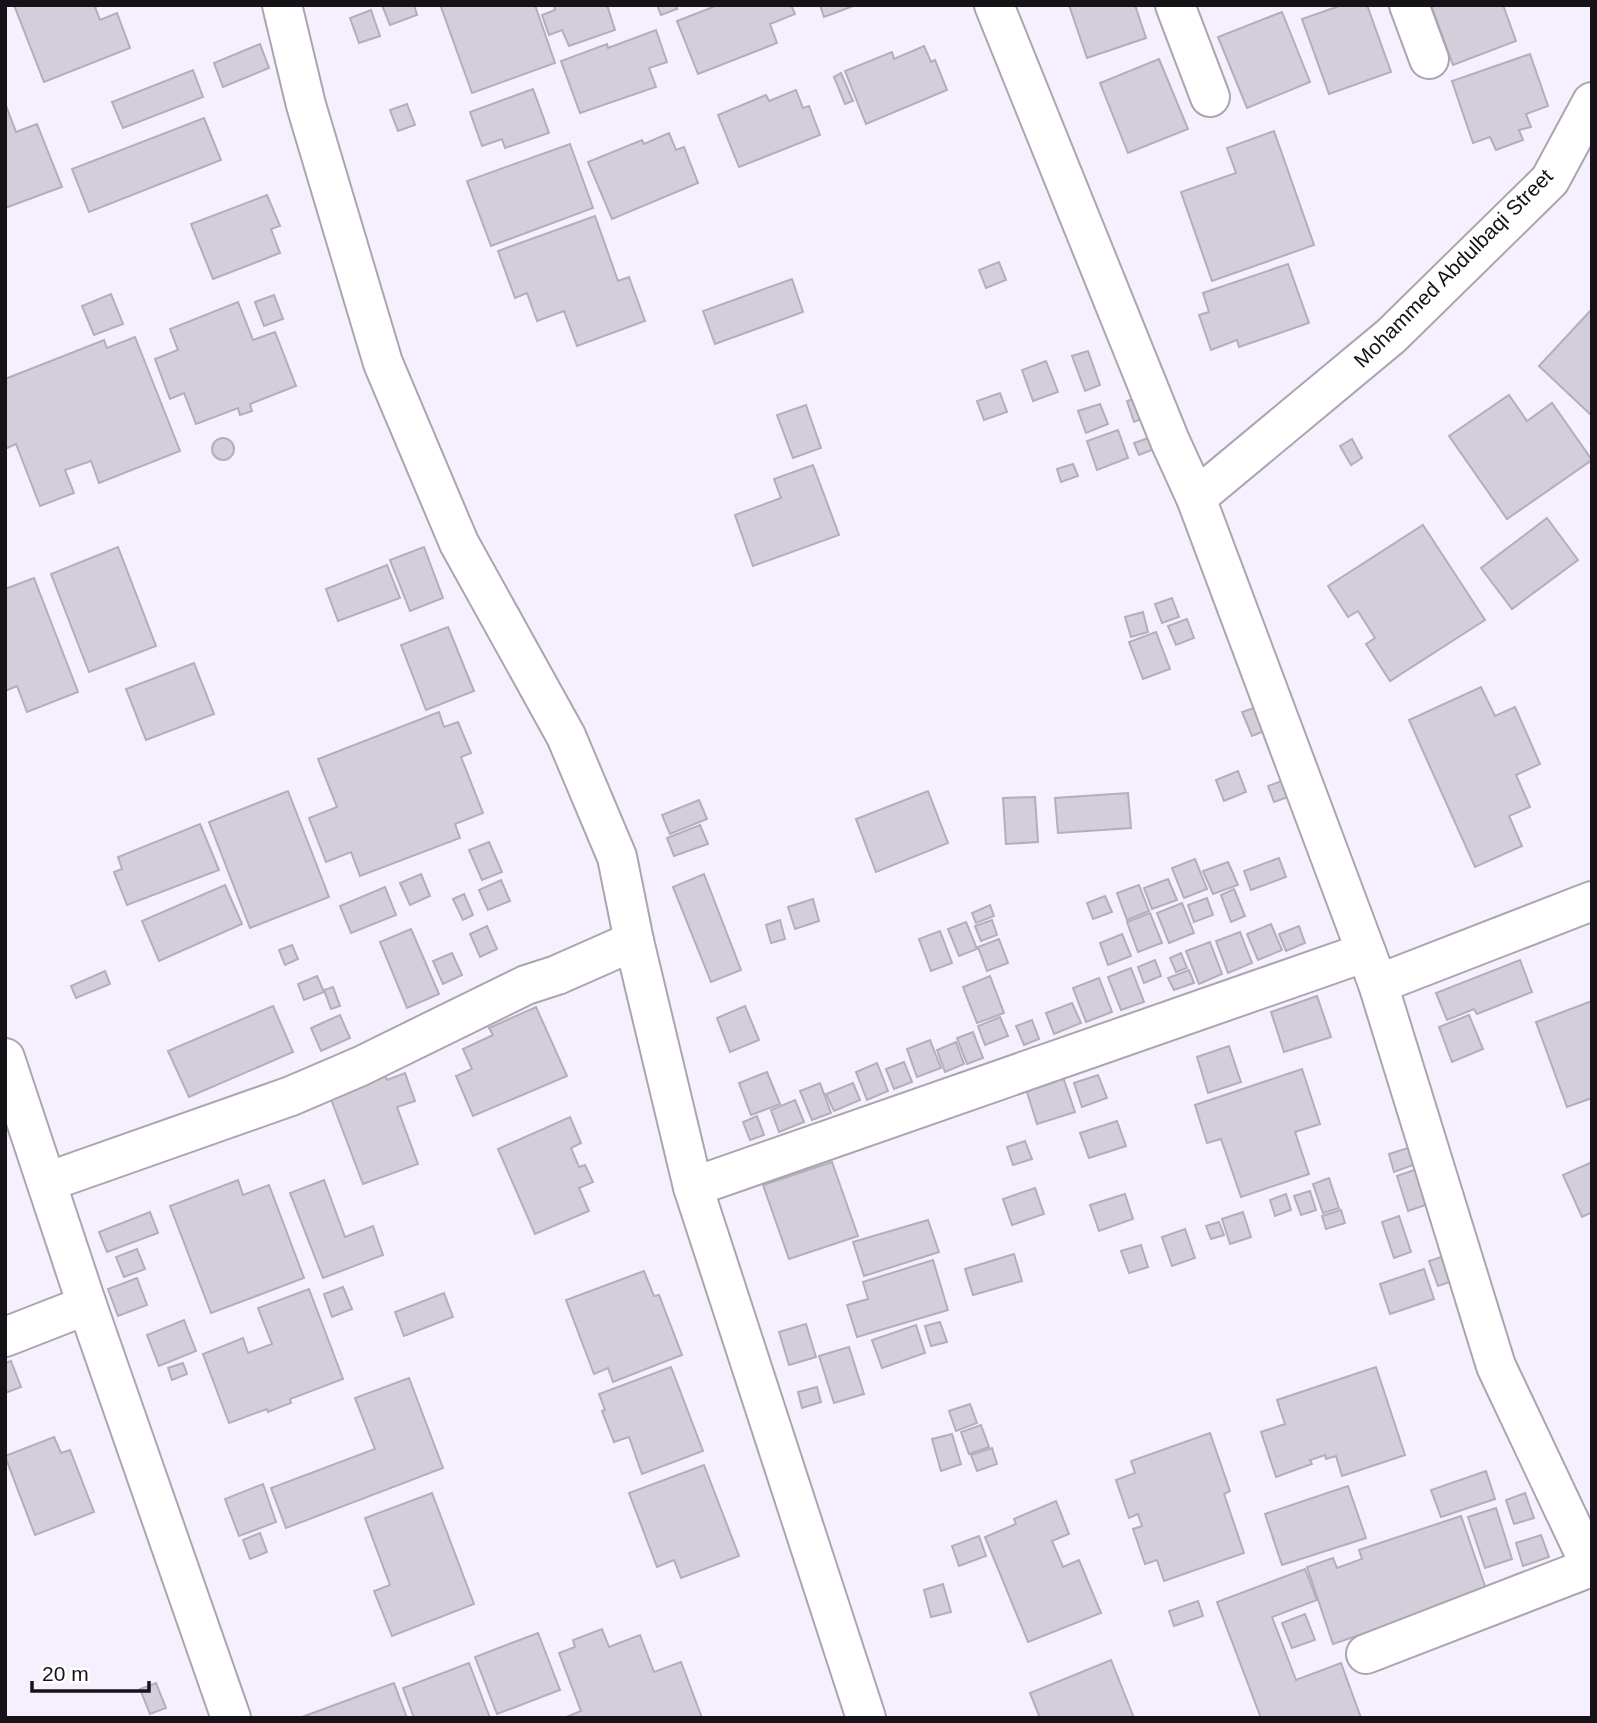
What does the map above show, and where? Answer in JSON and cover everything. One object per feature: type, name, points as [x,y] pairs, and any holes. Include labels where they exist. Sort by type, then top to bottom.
[{"type":"street","points":[[282,5],[306,104],[383,363],[459,543],[571,748],[617,857],[634,941],[693,1187],[866,1718]]},
{"type":"street","points":[[994,5],[1170,441],[1196,498],[1372,968],[1496,1366],[1591,1568],[1367,1654]]},
{"type":"street","points":[[1175,5],[1210,97]]},
{"type":"street","points":[[1409,5],[1429,59]]},
{"type":"street","name":"Mohammed Abdulbaqi Street","points":[[1196,498],[1391,336],[1550,180],[1592,102]]},
{"type":"street","points":[[693,1187],[1372,968],[1592,901]]},
{"type":"street","points":[[47,1182],[291,1096],[361,1066],[526,985],[557,975],[634,941]]},
{"type":"street","points":[[5,1058],[15,1116],[47,1182],[87,1305],[231,1718]]},
{"type":"street","points":[[5,1336],[87,1305]]},
{"type":"building","points":[[14,5],[100,5],[95,7],[100,20],[117,13],[130,48],[44,82]]},
{"type":"building","points":[[382,5],[414,5],[417,15],[390,25]]},
{"type":"building","points":[[535,5],[555,63],[472,93],[441,7]]},
{"type":"building","points":[[554,5],[607,5],[615,30],[569,46],[562,30],[549,35],[542,15],[555,10]]},
{"type":"building","points":[[657,5],[676,5],[677,9],[661,15]]},
{"type":"building","points":[[718,5],[791,5],[795,14],[770,24],[777,43],[698,74],[677,21]]},
{"type":"building","points":[[820,5],[856,5],[824,17]]},
{"type":"building","points":[[1069,5],[1135,5],[1146,38],[1087,58]]},
{"type":"building","points":[[1342,5],[1367,5],[1391,72],[1329,94],[1302,19]]},
{"type":"building","points":[[1431,5],[1503,5],[1516,41],[1453,65]]},
{"type":"building","points":[[371,10],[380,36],[359,43],[350,18]]},
{"type":"building","points":[[1282,12],[1310,82],[1247,108],[1218,37]]},
{"type":"building","points":[[656,30],[667,62],[649,68],[656,87],[580,113],[561,61],[607,44],[608,48]]},
{"type":"building","points":[[260,44],[269,68],[223,87],[214,63]]},
{"type":"building","points":[[924,46],[931,62],[935,60],[947,90],[866,124],[845,71],[892,52],[894,59]]},
{"type":"building","points":[[1530,54],[1548,106],[1526,114],[1531,127],[1519,130],[1523,140],[1496,150],[1490,137],[1473,143],[1452,81]]},
{"type":"building","points":[[1159,59],[1188,129],[1128,153],[1100,83]]},
{"type":"building","points":[[193,70],[203,97],[123,128],[112,102]]},
{"type":"building","points":[[841,73],[853,101],[845,104],[834,77]]},
{"type":"building","points":[[533,89],[549,133],[505,148],[502,139],[482,146],[470,112]]},
{"type":"building","points":[[796,90],[803,108],[809,106],[820,135],[739,167],[718,115],[766,95],[769,101]]},
{"type":"building","points":[[5,103],[16,132],[37,124],[62,187],[5,208]]},
{"type":"building","points":[[407,104],[415,125],[398,131],[390,110]]},
{"type":"building","points":[[204,118],[221,160],[89,212],[72,169]]},
{"type":"building","points":[[1274,131],[1314,245],[1212,281],[1181,192],[1236,173],[1227,148]]},
{"type":"building","points":[[669,133],[676,150],[684,147],[698,183],[612,219],[588,162],[642,140],[644,144]]},
{"type":"building","points":[[570,144],[593,208],[491,246],[467,181]]},
{"type":"building","points":[[267,195],[280,226],[271,229],[280,253],[213,279],[191,224]]},
{"type":"building","points":[[595,216],[618,281],[629,277],[645,321],[577,346],[564,311],[537,321],[527,293],[515,298],[498,251]]},
{"type":"building","points":[[999,262],[1006,280],[986,288],[979,270]]},
{"type":"building","points":[[1288,264],[1309,323],[1239,347],[1237,340],[1211,350],[1199,315],[1209,312],[1203,293]]},
{"type":"building","points":[[792,279],[803,312],[715,344],[703,311]]},
{"type":"building","points":[[111,294],[123,324],[94,335],[82,306]]},
{"type":"building","points":[[274,295],[283,319],[264,326],[255,302]]},
{"type":"building","points":[[238,302],[253,340],[275,332],[296,386],[250,404],[252,411],[240,415],[238,408],[196,424],[184,393],[170,399],[155,359],[178,350],[170,329]]},
{"type":"building","points":[[1592,309],[1592,416],[1539,366]]},
{"type":"building","points":[[135,337],[180,451],[99,483],[91,461],[65,470],[74,493],[40,506],[16,444],[5,449],[5,379],[104,340],[107,348]]},
{"type":"building","points":[[1088,351],[1100,385],[1085,391],[1072,356]]},
{"type":"building","points":[[1046,361],[1058,392],[1033,401],[1022,370]]},
{"type":"building","points":[[1000,393],[1007,412],[984,420],[977,401]]},
{"type":"building","points":[[1509,395],[1527,421],[1552,403],[1592,460],[1507,519],[1449,436]]},
{"type":"building","points":[[1138,397],[1146,417],[1134,422],[1127,401]]},
{"type":"building","points":[[1100,404],[1108,424],[1086,433],[1078,411]]},
{"type":"building","points":[[806,405],[821,448],[793,458],[777,415]]},
{"type":"building","points":[[1118,430],[1128,458],[1097,470],[1087,441]]},
{"type":"building","points":[[219,438],[227,438],[234,445],[234,453],[227,460],[219,460],[212,453],[212,445]]},
{"type":"building","points":[[1148,438],[1152,450],[1139,455],[1134,443]]},
{"type":"building","points":[[1352,439],[1362,458],[1351,465],[1340,446]]},
{"type":"building","points":[[1073,464],[1078,476],[1061,482],[1057,469]]},
{"type":"building","points":[[813,465],[839,535],[753,566],[735,515],[781,498],[774,479]]},
{"type":"building","points":[[1547,518],[1578,560],[1512,609],[1481,568]]},
{"type":"building","points":[[1423,525],[1485,620],[1390,681],[1366,644],[1375,638],[1358,611],[1348,617],[1328,586]]},
{"type":"building","points":[[118,547],[156,646],[89,672],[51,574]]},
{"type":"building","points":[[424,547],[443,598],[410,611],[390,560]]},
{"type":"building","points":[[387,565],[400,598],[338,621],[326,589]]},
{"type":"building","points":[[34,578],[78,692],[27,712],[17,686],[5,691],[5,589]]},
{"type":"building","points":[[1172,598],[1179,617],[1162,623],[1155,604]]},
{"type":"building","points":[[1143,612],[1148,632],[1131,637],[1125,617]]},
{"type":"building","points":[[1187,619],[1194,638],[1176,645],[1168,626]]},
{"type":"building","points":[[448,627],[474,691],[426,710],[401,645]]},
{"type":"building","points":[[1156,632],[1170,669],[1143,679],[1129,642]]},
{"type":"building","points":[[194,663],[214,714],[146,740],[126,689]]},
{"type":"building","points":[[1481,687],[1495,716],[1515,707],[1540,764],[1516,775],[1530,807],[1509,816],[1522,846],[1475,867],[1409,720]]},
{"type":"building","points":[[1265,704],[1274,727],[1252,736],[1242,712]]},
{"type":"building","points":[[439,712],[444,727],[458,722],[471,753],[461,757],[483,813],[455,824],[460,838],[360,876],[351,852],[326,862],[309,818],[337,807],[318,759]]},
{"type":"building","points":[[1238,771],[1246,792],[1224,801],[1216,780]]},
{"type":"building","points":[[1287,779],[1294,795],[1274,802],[1268,786]]},
{"type":"building","points":[[288,791],[329,897],[250,928],[209,822]]},
{"type":"building","points":[[928,791],[948,843],[876,872],[856,819]]},
{"type":"building","points":[[1128,793],[1131,828],[1058,833],[1055,798]]},
{"type":"building","points":[[1035,797],[1038,842],[1006,844],[1003,798]]},
{"type":"building","points":[[699,800],[707,819],[670,834],[662,815]]},
{"type":"building","points":[[200,824],[219,870],[127,905],[114,872],[122,869],[118,857]]},
{"type":"building","points":[[700,825],[708,844],[674,856],[667,838]]},
{"type":"building","points":[[489,842],[502,872],[482,880],[469,850]]},
{"type":"building","points":[[1279,858],[1286,877],[1251,890],[1244,871]]},
{"type":"building","points":[[1195,859],[1207,889],[1184,898],[1172,868]]},
{"type":"building","points":[[1228,862],[1238,885],[1213,894],[1203,871]]},
{"type":"building","points":[[421,874],[430,896],[410,905],[400,883]]},
{"type":"building","points":[[704,874],[741,970],[711,982],[673,887]]},
{"type":"building","points":[[1168,879],[1177,900],[1152,909],[1144,888]]},
{"type":"building","points":[[501,880],[510,901],[488,910],[479,890]]},
{"type":"building","points":[[225,885],[242,924],[159,961],[142,921]]},
{"type":"building","points":[[1139,885],[1149,911],[1127,920],[1117,893]]},
{"type":"building","points":[[385,887],[396,915],[351,933],[340,906]]},
{"type":"building","points":[[1234,889],[1245,916],[1231,922],[1221,895]]},
{"type":"building","points":[[464,894],[473,915],[463,920],[453,899]]},
{"type":"building","points":[[1105,896],[1112,912],[1093,919],[1087,903]]},
{"type":"building","points":[[1207,898],[1213,915],[1194,922],[1188,905]]},
{"type":"building","points":[[813,899],[819,921],[795,929],[788,907]]},
{"type":"building","points":[[1182,903],[1194,933],[1169,943],[1157,913]]},
{"type":"building","points":[[990,905],[994,916],[976,923],[972,913]]},
{"type":"building","points":[[1150,913],[1162,943],[1138,952],[1127,922]]},
{"type":"building","points":[[780,920],[785,939],[771,943],[766,925]]},
{"type":"building","points":[[992,920],[997,935],[981,941],[975,926]]},
{"type":"building","points":[[966,922],[977,949],[959,956],[948,929]]},
{"type":"building","points":[[1271,924],[1282,950],[1258,960],[1247,934]]},
{"type":"building","points":[[487,926],[497,949],[480,957],[470,934]]},
{"type":"building","points":[[1299,926],[1305,943],[1286,951],[1279,934]]},
{"type":"building","points":[[411,929],[439,994],[407,1008],[380,942]]},
{"type":"building","points":[[940,931],[952,963],[931,971],[919,939]]},
{"type":"building","points":[[1240,932],[1252,963],[1228,973],[1216,941]]},
{"type":"building","points":[[1122,934],[1131,956],[1108,965],[1100,943]]},
{"type":"building","points":[[999,939],[1008,963],[987,971],[978,947]]},
{"type":"building","points":[[1210,942],[1222,974],[1199,984],[1186,951]]},
{"type":"building","points":[[292,945],[298,959],[285,965],[279,950]]},
{"type":"building","points":[[452,953],[462,975],[443,984],[433,961]]},
{"type":"building","points":[[1181,953],[1187,968],[1176,972],[1170,958]]},
{"type":"building","points":[[1155,960],[1161,976],[1144,983],[1138,967]]},
{"type":"building","points":[[1520,960],[1532,992],[1477,1014],[1474,1009],[1447,1020],[1436,993]]},
{"type":"building","points":[[1131,968],[1144,1002],[1121,1010],[1108,977]]},
{"type":"building","points":[[1189,970],[1194,983],[1174,990],[1168,978]]},
{"type":"building","points":[[105,971],[110,984],[76,998],[71,986]]},
{"type":"building","points":[[317,976],[324,992],[304,1000],[298,984]]},
{"type":"building","points":[[990,976],[1004,1013],[977,1023],[963,987]]},
{"type":"building","points":[[1099,978],[1112,1012],[1086,1022],[1073,988]]},
{"type":"building","points":[[333,987],[340,1006],[331,1009],[324,990]]},
{"type":"building","points":[[1317,996],[1331,1037],[1284,1052],[1271,1012]]},
{"type":"building","points":[[1592,1001],[1592,1098],[1567,1107],[1536,1022]]},
{"type":"building","points":[[1072,1003],[1081,1023],[1054,1034],[1046,1013]]},
{"type":"building","points":[[273,1006],[293,1052],[189,1097],[168,1051]]},
{"type":"building","points":[[745,1006],[759,1040],[730,1052],[717,1018]]},
{"type":"building","points":[[536,1007],[567,1076],[473,1116],[456,1076],[472,1069],[463,1049],[493,1035],[489,1028]]},
{"type":"building","points":[[340,1015],[350,1038],[321,1051],[311,1028]]},
{"type":"building","points":[[1469,1015],[1483,1049],[1452,1062],[1439,1027]]},
{"type":"building","points":[[1000,1017],[1008,1036],[985,1045],[978,1026]]},
{"type":"building","points":[[1032,1020],[1039,1039],[1024,1045],[1016,1026]]},
{"type":"building","points":[[973,1032],[983,1058],[967,1064],[957,1038]]},
{"type":"building","points":[[930,1040],[941,1068],[917,1077],[907,1049]]},
{"type":"building","points":[[956,1042],[964,1064],[945,1072],[937,1050]]},
{"type":"building","points":[[1229,1046],[1241,1082],[1208,1093],[1197,1057]]},
{"type":"building","points":[[904,1062],[912,1082],[894,1089],[886,1069]]},
{"type":"building","points":[[877,1063],[888,1091],[867,1100],[856,1072]]},
{"type":"building","points":[[381,1064],[387,1080],[405,1073],[415,1101],[397,1107],[418,1164],[363,1184],[329,1094]]},
{"type":"building","points":[[1302,1069],[1320,1124],[1295,1132],[1309,1174],[1241,1197],[1221,1139],[1207,1143],[1195,1105]]},
{"type":"building","points":[[767,1072],[780,1104],[751,1115],[739,1083]]},
{"type":"building","points":[[1098,1075],[1107,1098],[1082,1107],[1074,1083]]},
{"type":"building","points":[[1063,1077],[1075,1112],[1037,1124],[1026,1089]]},
{"type":"building","points":[[820,1083],[831,1113],[812,1120],[800,1091]]},
{"type":"building","points":[[853,1083],[860,1100],[834,1111],[826,1094]]},
{"type":"building","points":[[795,1100],[804,1122],[779,1132],[771,1110]]},
{"type":"building","points":[[757,1116],[764,1135],[750,1140],[743,1122]]},
{"type":"building","points":[[570,1117],[581,1143],[571,1148],[579,1167],[585,1165],[593,1182],[579,1188],[589,1211],[535,1234],[498,1149]]},
{"type":"building","points":[[1117,1121],[1126,1146],[1089,1158],[1080,1133]]},
{"type":"building","points":[[1025,1141],[1032,1159],[1013,1165],[1007,1147]]},
{"type":"building","points":[[1411,1147],[1416,1164],[1394,1172],[1389,1154]]},
{"type":"building","points":[[832,1162],[858,1236],[789,1259],[763,1185]]},
{"type":"building","points":[[1592,1162],[1592,1217],[1590,1213],[1582,1217],[1563,1175]]},
{"type":"building","points":[[1420,1168],[1431,1203],[1408,1211],[1397,1176]]},
{"type":"building","points":[[1329,1178],[1339,1208],[1323,1213],[1313,1184]]},
{"type":"building","points":[[238,1180],[243,1195],[269,1185],[304,1278],[211,1313],[170,1206]]},
{"type":"building","points":[[324,1180],[345,1237],[373,1226],[383,1255],[323,1278],[290,1193]]},
{"type":"building","points":[[1035,1188],[1044,1214],[1012,1225],[1003,1199]]},
{"type":"building","points":[[1310,1191],[1316,1210],[1301,1215],[1294,1196]]},
{"type":"building","points":[[1125,1194],[1133,1219],[1099,1231],[1090,1205]]},
{"type":"building","points":[[1286,1194],[1291,1210],[1275,1216],[1270,1200]]},
{"type":"building","points":[[1341,1210],[1345,1223],[1326,1229],[1322,1216]]},
{"type":"building","points":[[150,1212],[158,1233],[107,1252],[99,1232]]},
{"type":"building","points":[[1243,1212],[1251,1237],[1230,1244],[1222,1219]]},
{"type":"building","points":[[1399,1216],[1411,1252],[1394,1258],[1382,1222]]},
{"type":"building","points":[[928,1220],[939,1252],[864,1276],[853,1242]]},
{"type":"building","points":[[1219,1222],[1224,1235],[1211,1239],[1206,1226]]},
{"type":"building","points":[[1185,1229],[1195,1258],[1172,1266],[1162,1237]]},
{"type":"building","points":[[1141,1245],[1148,1267],[1129,1273],[1121,1251]]},
{"type":"building","points":[[137,1249],[145,1269],[124,1277],[116,1257]]},
{"type":"building","points":[[1014,1254],[1022,1281],[973,1295],[965,1269]]},
{"type":"building","points":[[1447,1255],[1456,1280],[1438,1286],[1429,1261]]},
{"type":"building","points":[[933,1260],[948,1310],[857,1337],[847,1305],[868,1299],[863,1282]]},
{"type":"building","points":[[1424,1269],[1434,1299],[1390,1314],[1380,1284]]},
{"type":"building","points":[[644,1271],[654,1296],[659,1295],[682,1355],[613,1382],[608,1368],[594,1374],[566,1300]]},
{"type":"building","points":[[137,1278],[147,1305],[118,1316],[108,1289]]},
{"type":"building","points":[[343,1287],[352,1309],[332,1317],[324,1294]]},
{"type":"building","points":[[309,1289],[343,1379],[290,1399],[291,1403],[268,1412],[267,1409],[229,1423],[203,1354],[243,1338],[248,1353],[272,1344],[258,1308]]},
{"type":"building","points":[[444,1293],[453,1317],[404,1336],[395,1312]]},
{"type":"building","points":[[184,1320],[196,1351],[159,1366],[147,1335]]},
{"type":"building","points":[[940,1322],[947,1342],[931,1346],[925,1326]]},
{"type":"building","points":[[806,1324],[816,1357],[789,1365],[779,1332]]},
{"type":"building","points":[[916,1325],[925,1353],[882,1368],[872,1340]]},
{"type":"building","points":[[849,1347],[864,1394],[834,1403],[819,1356]]},
{"type":"building","points":[[11,1361],[21,1387],[5,1393],[5,1363]]},
{"type":"building","points":[[183,1363],[187,1374],[172,1380],[168,1368]]},
{"type":"building","points":[[671,1367],[703,1451],[642,1474],[629,1437],[614,1442],[602,1411],[605,1410],[599,1394]]},
{"type":"building","points":[[1376,1367],[1405,1455],[1342,1476],[1336,1456],[1326,1459],[1325,1455],[1310,1460],[1312,1464],[1276,1477],[1261,1432],[1285,1424],[1277,1400]]},
{"type":"building","points":[[409,1378],[443,1468],[286,1528],[271,1488],[375,1449],[355,1398]]},
{"type":"building","points":[[817,1387],[821,1402],[802,1408],[798,1392]]},
{"type":"building","points":[[970,1404],[977,1423],[956,1431],[949,1411]]},
{"type":"building","points":[[981,1425],[989,1447],[969,1454],[961,1432]]},
{"type":"building","points":[[1210,1433],[1230,1491],[1224,1494],[1244,1553],[1164,1581],[1157,1560],[1145,1564],[1133,1529],[1142,1526],[1138,1514],[1129,1518],[1116,1480],[1135,1473],[1131,1461]]},
{"type":"building","points":[[952,1434],[961,1464],[941,1471],[932,1439]]},
{"type":"building","points":[[54,1437],[61,1453],[70,1450],[94,1512],[35,1535],[5,1456]]},
{"type":"building","points":[[992,1448],[997,1464],[977,1471],[971,1455]]},
{"type":"building","points":[[704,1465],[739,1556],[681,1578],[674,1560],[657,1567],[629,1493]]},
{"type":"building","points":[[1486,1471],[1495,1499],[1441,1517],[1431,1490]]},
{"type":"building","points":[[263,1484],[276,1522],[239,1536],[225,1499]]},
{"type":"building","points":[[1348,1486],[1366,1538],[1282,1565],[1265,1514]]},
{"type":"building","points":[[432,1493],[474,1604],[392,1636],[374,1591],[390,1585],[365,1518]]},
{"type":"building","points":[[1525,1493],[1534,1518],[1514,1524],[1506,1500]]},
{"type":"building","points":[[1056,1501],[1069,1534],[1052,1541],[1063,1567],[1079,1560],[1101,1613],[1028,1642],[985,1537],[1016,1524],[1014,1519]]},
{"type":"building","points":[[1496,1508],[1512,1559],[1485,1568],[1468,1517]]},
{"type":"building","points":[[1461,1516],[1487,1592],[1333,1644],[1307,1567],[1333,1558],[1337,1568],[1362,1559],[1359,1550]]},
{"type":"building","points":[[260,1533],[267,1552],[250,1559],[243,1540]]},
{"type":"building","points":[[1541,1535],[1549,1557],[1523,1566],[1516,1543]]},
{"type":"building","points":[[979,1536],[986,1556],[959,1566],[952,1546]]},
{"type":"building","points":[[1305,1569],[1317,1600],[1272,1617],[1296,1680],[1341,1663],[1361,1718],[1261,1718],[1217,1602]]},
{"type":"building","points":[[943,1584],[951,1612],[931,1617],[924,1590]]},
{"type":"building","points":[[1198,1601],[1203,1616],[1174,1626],[1169,1611]]},
{"type":"building","points":[[1305,1614],[1315,1640],[1292,1648],[1282,1623]]},
{"type":"building","points":[[602,1629],[609,1647],[640,1635],[654,1672],[681,1662],[702,1718],[564,1718],[581,1711],[559,1653],[575,1647],[573,1640]]},
{"type":"building","points":[[538,1633],[560,1690],[497,1714],[475,1657]]},
{"type":"building","points":[[1111,1660],[1134,1718],[1040,1718],[1030,1693]]},
{"type":"building","points":[[469,1663],[490,1718],[414,1718],[403,1688]]},
{"type":"building","points":[[156,1683],[166,1708],[150,1714],[140,1689]]},
{"type":"building","points":[[394,1683],[407,1718],[302,1717]]}]
